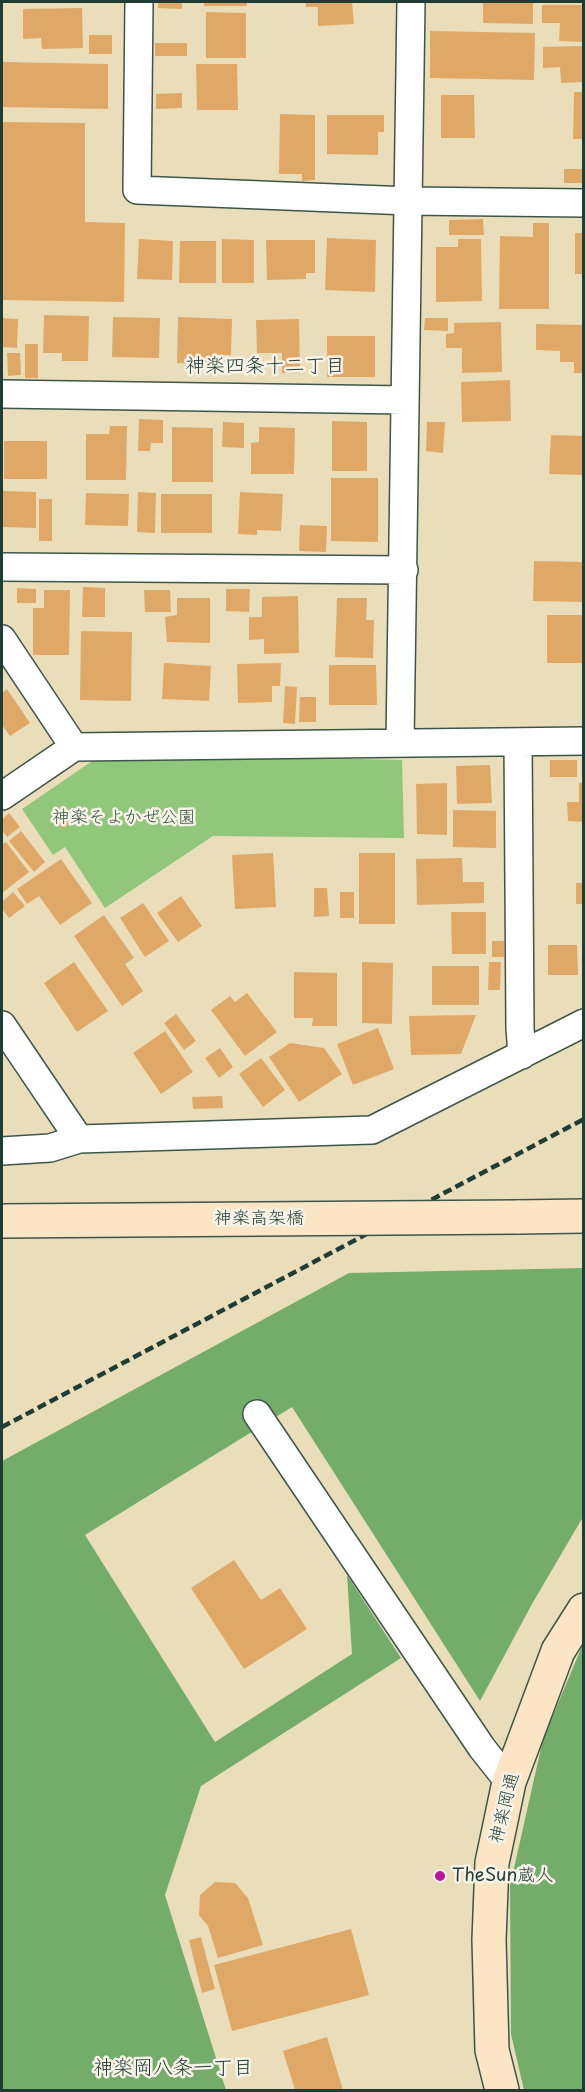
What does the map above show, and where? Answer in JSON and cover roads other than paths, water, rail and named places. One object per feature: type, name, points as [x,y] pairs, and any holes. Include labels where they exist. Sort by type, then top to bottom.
[{"type":"main road","name":"神楽高架橋","points":[[2,1221],[584,1216]]},
{"type":"main road","name":"神楽岡通","points":[[502,2091],[492,2050],[489,1940],[492,1863],[509,1782],[558,1651],[584,1610]]},
{"type":"street","points":[[139,2],[137,190],[408,201],[584,202]]},
{"type":"street","points":[[400,742],[411,2]]},
{"type":"street","points":[[2,394],[405,400]]},
{"type":"street","points":[[2,567],[404,570]]},
{"type":"street","points":[[2,639],[74,747]]},
{"type":"street","points":[[2,796],[74,747],[584,741]]},
{"type":"street","points":[[518,742],[522,1055]]},
{"type":"street","points":[[2,1151],[50,1148],[79,1139],[372,1130],[584,1023]]},
{"type":"street","points":[[2,1025],[79,1139]]},
{"type":"street","points":[[257,1414],[482,1748],[509,1782]]},
{"type":"railway","points":[[2,1427],[584,1119]]},
{"type":"place","name":"TheSun蔵人","points":[[440,1876]]},
{"type":"district","name":"神楽四条十二丁目","points":[[265,366]]},
{"type":"district","name":"神楽岡八条一丁目","points":[[173,2068]]},
{"type":"park label","name":"神楽そよかぜ公園","points":[[124,818]]}]
